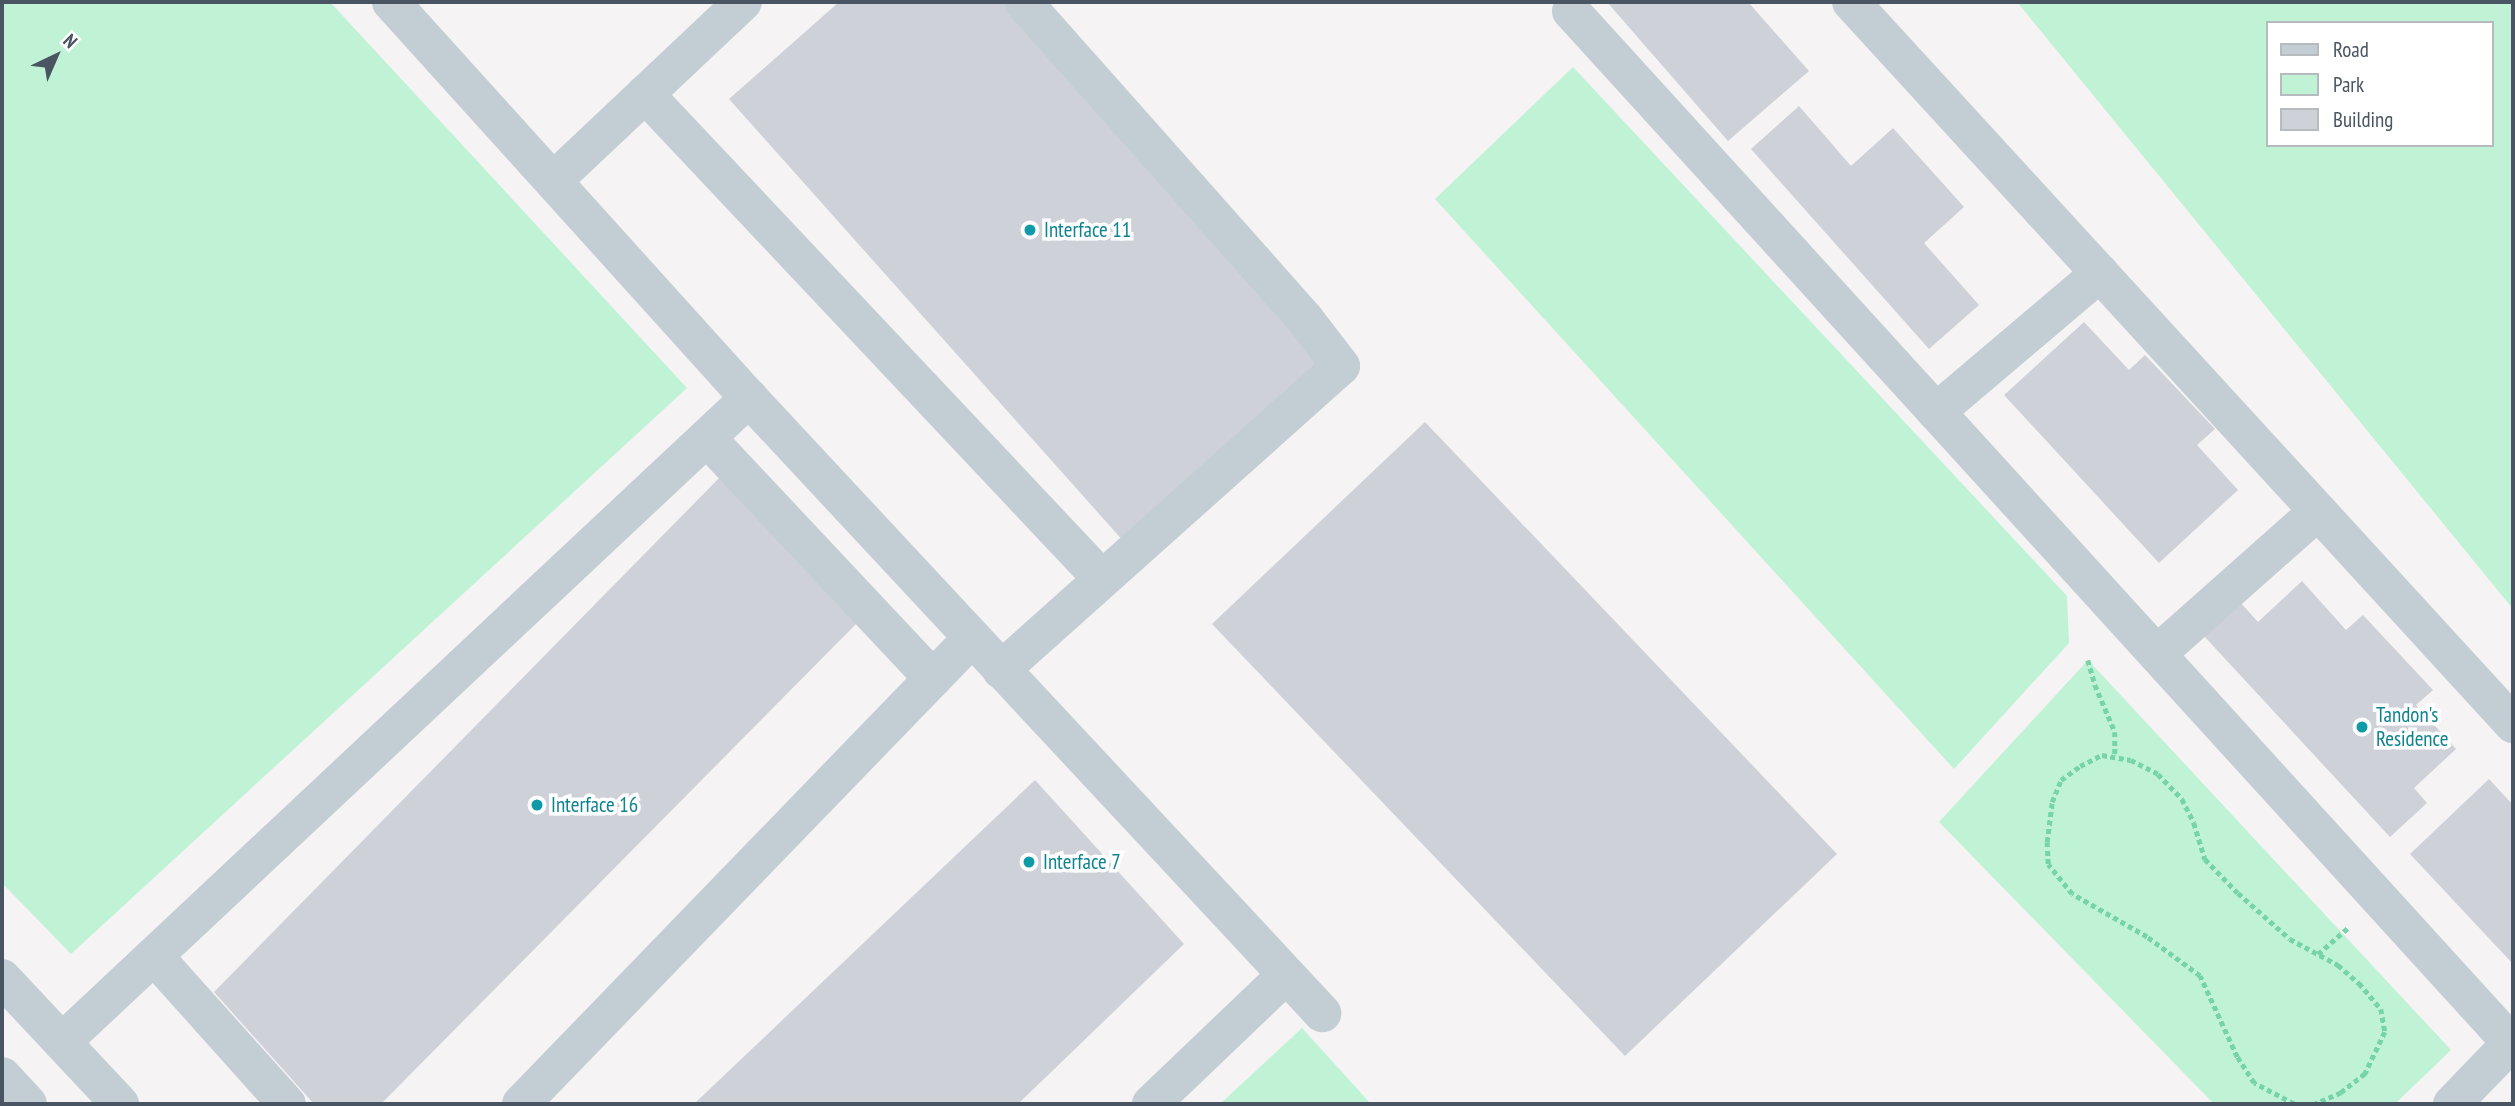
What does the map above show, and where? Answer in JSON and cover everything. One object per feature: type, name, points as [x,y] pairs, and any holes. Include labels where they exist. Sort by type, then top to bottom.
[{"type":"street","points":[[391,2],[749,398],[1322,1013]]},
{"type":"street","points":[[553,181],[743,2]]},
{"type":"street","points":[[1001,670],[1341,366],[1304,318],[1023,2]]},
{"type":"street","points":[[1851,2],[2513,724]]},
{"type":"street","points":[[1571,11],[2511,1043],[2452,1104]]},
{"type":"street","points":[[645,94],[1102,579]]},
{"type":"street","points":[[1936,412],[2100,273]]},
{"type":"street","points":[[62,1042],[749,398]]},
{"type":"street","points":[[707,438],[933,679]]},
{"type":"street","points":[[2157,654],[2318,511]]},
{"type":"street","points":[[521,1104],[972,638]]},
{"type":"street","points":[[154,956],[287,1104]]},
{"type":"street","points":[[1151,1104],[1285,976]]},
{"type":"street","points":[[2,978],[120,1104]]},
{"type":"street","points":[[2,1076],[28,1104]]},
{"type":"path","points":[[2088,660],[2095,685],[2115,732],[2115,757]]},
{"type":"path","points":[[2294,1104],[2283,1101],[2254,1083],[2237,1056],[2200,976],[2147,937],[2072,894],[2048,864],[2046,842],[2052,802],[2061,780],[2080,766],[2102,755],[2131,760],[2158,774],[2182,799],[2194,823],[2205,859],[2221,876],[2263,918],[2290,939],[2338,965],[2359,983],[2381,1009],[2385,1032],[2364,1074],[2341,1093],[2315,1104]]},
{"type":"green space","points":[[2,2],[330,2],[687,388],[71,954],[2,883]]},
{"type":"green space","points":[[2017,2],[2513,2],[2513,609]]},
{"type":"green space","points":[[1573,67],[2067,596],[2069,643],[1954,769],[1435,199]]},
{"type":"green space","points":[[2088,660],[2451,1050],[2395,1104],[2214,1104],[1939,822]]},
{"type":"green space","points":[[1302,1028],[1371,1104],[1220,1104]]},
{"type":"building","name":"Interface 11","points":[[839,2],[1010,2],[1331,361],[1126,544],[729,99]]},
{"type":"building","points":[[1607,2],[1748,2],[1809,71],[1728,141]]},
{"type":"building","points":[[1799,106],[1851,166],[1893,128],[1964,207],[1924,243],[1979,305],[1929,349],[1751,149]]},
{"type":"building","points":[[2084,322],[2129,370],[2145,355],[2215,429],[2197,445],[2238,490],[2159,563],[2004,395]]},
{"type":"building","points":[[1425,422],[1837,854],[1625,1056],[1212,624]]},
{"type":"building","name":"Interface 16","points":[[723,474],[862,618],[381,1104],[314,1104],[214,992]]},
{"type":"building","name":"Tandon's Residence","points":[[2302,581],[2346,630],[2363,615],[2433,690],[2416,705],[2456,749],[2414,788],[2427,803],[2390,837],[2203,635],[2240,602],[2258,622]]},
{"type":"building","points":[[2489,779],[2513,805],[2513,964],[2410,854]]},
{"type":"building","name":"Interface 7","points":[[1035,780],[1184,944],[1018,1104],[694,1104]]},
{"type":"place","name":"Interface 11","points":[[1030,230]]},
{"type":"place","name":"Tandon's Residence","points":[[2362,727]]},
{"type":"place","name":"Interface 16","points":[[537,805]]},
{"type":"place","name":"Interface 7","points":[[1029,862]]}]
